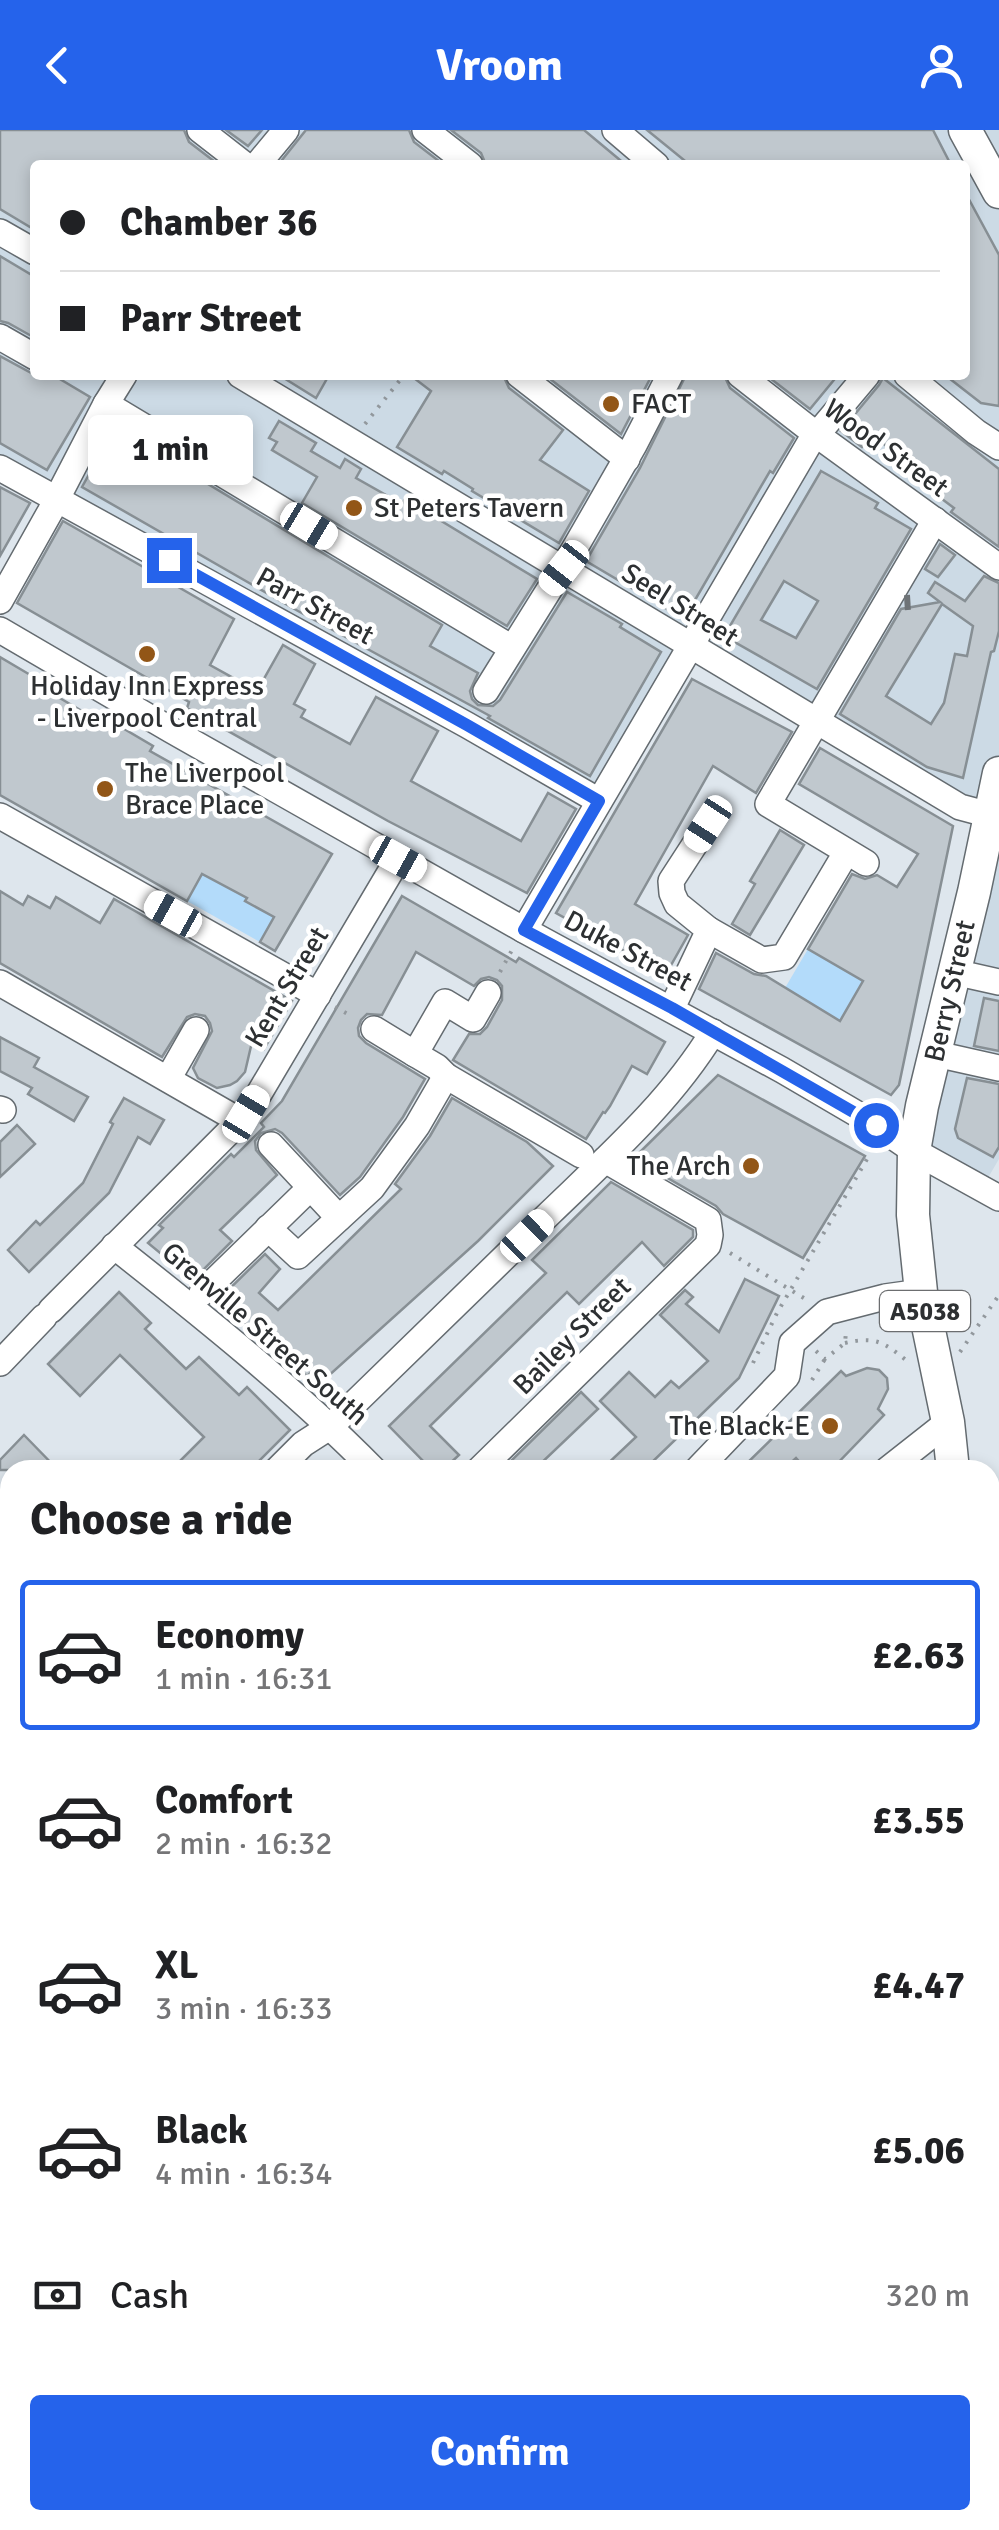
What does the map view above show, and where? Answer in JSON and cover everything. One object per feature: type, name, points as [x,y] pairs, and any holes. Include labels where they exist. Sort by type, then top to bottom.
[{"type":"main road","points":[[966,130],[999,192]]},
{"type":"main road","name":"Berry Street","points":[[914,1150],[999,772]]},
{"type":"main road","name":"A5038","points":[[914,1150],[913,1215],[921,1292],[948,1422],[951,1460]]},
{"type":"street","points":[[200,130],[239,160]]},
{"type":"street","points":[[261,160],[286,130]]},
{"type":"street","points":[[425,130],[464,160]]},
{"type":"street","points":[[615,130],[650,160]]},
{"type":"street","points":[[0,232],[30,249]]},
{"type":"street","points":[[0,336],[30,354]]},
{"type":"street","name":"Seel Street","points":[[248,380],[960,808],[990,816]]},
{"type":"street","points":[[525,380],[627,459]]},
{"type":"street","points":[[486,691],[564,568],[667,380]]},
{"type":"street","name":"Wood Street","points":[[746,380],[999,567]]},
{"type":"street","points":[[524,930],[810,444],[863,380]]},
{"type":"street","points":[[914,380],[999,447]]},
{"type":"street","points":[[0,601],[118,393],[512,648]]},
{"type":"street","name":"Parr Street","points":[[0,468],[599,801]]},
{"type":"street","points":[[866,863],[768,804],[935,520]]},
{"type":"street","name":"Duke Street","points":[[0,630],[524,930],[782,1070],[999,1198]]},
{"type":"street","points":[[0,816],[329,1002]]},
{"type":"street","points":[[708,824],[670,880],[672,893],[678,904],[709,930],[762,960],[784,956],[840,863]]},
{"type":"street","name":"Kent Street","points":[[0,1363],[246,1114],[329,1002],[398,859]]},
{"type":"street","points":[[672,1008],[709,930]]},
{"type":"street","points":[[954,972],[999,982]]},
{"type":"street","points":[[0,983],[240,1121]]},
{"type":"street","points":[[415,1054],[445,1002],[472,1019],[488,994]]},
{"type":"street","points":[[366,1025],[437,1066],[446,1076],[708,1220],[708,1242]]},
{"type":"street","points":[[168,1078],[196,1030]]},
{"type":"street","points":[[287,1460],[331,1426],[593,1158],[676,1086],[714,1032]]},
{"type":"street","points":[[936,1054],[999,1068]]},
{"type":"street","points":[[268,1228],[298,1256],[372,1188],[446,1076]]},
{"type":"street","points":[[270,1145],[339,1218]]},
{"type":"street","points":[[202,1293],[310,1188]]},
{"type":"street","name":"Bailey Street","points":[[489,1460],[708,1242]]},
{"type":"street","name":"Grenville Street South","points":[[114,1246],[331,1426],[364,1460]]},
{"type":"street","points":[[707,1460],[787,1376],[792,1343],[818,1306],[921,1292]]},
{"type":"street","points":[[900,1460],[948,1422]]},
{"type":"path","points":[[359,431],[400,380]]},
{"type":"path","points":[[329,1002],[366,1025]]},
{"type":"path","points":[[752,1363],[870,1154]]},
{"type":"path","points":[[708,1242],[818,1306]]},
{"type":"path","points":[[960,1352],[999,1295]]},
{"type":"path","points":[[845,1343],[846,1332]]},
{"type":"path","points":[[809,1384],[825,1359],[845,1343],[864,1339],[886,1344],[907,1361]]},
{"type":"path","points":[[808,1344],[825,1359]]},
{"type":"shaded area","points":[[0,130],[999,130],[999,1159],[982,1188],[914,1151],[990,815],[690,647],[599,801],[0,468]]},
{"type":"shaded area","points":[[202,874],[247,896],[245,901],[295,881],[260,942],[187,901]]},
{"type":"shaded area","points":[[887,881],[912,895],[840,1021],[785,988],[808,949],[838,966]]},
{"type":"building","points":[[0,130],[184,130],[189,142],[212,160],[30,160],[30,227],[0,209]]},
{"type":"building","points":[[226,130],[262,130],[248,146]]},
{"type":"building","points":[[306,130],[409,130],[414,142],[437,160],[282,160]]},
{"type":"building","points":[[451,130],[584,130],[620,160],[484,160],[481,153]]},
{"type":"building","points":[[647,130],[933,130],[948,160],[684,160]]},
{"type":"building","points":[[970,201],[999,255],[999,406],[981,403],[951,380],[970,380]]},
{"type":"building","points":[[0,256],[30,274],[30,335],[0,321]]},
{"type":"building","points":[[0,356],[30,372],[30,380],[61,380],[90,397],[47,470],[0,443]]},
{"type":"building","points":[[287,380],[326,380],[316,398]]},
{"type":"building","points":[[417,380],[505,380],[509,388],[563,430],[540,460],[589,491],[559,543],[444,471],[442,474],[397,447],[431,391]]},
{"type":"building","name":"FACT","points":[[551,380],[649,380],[621,434]]},
{"type":"building","points":[[684,380],[726,380],[730,388],[794,438],[773,473],[770,471],[684,619],[586,561],[640,468]]},
{"type":"building","points":[[772,380],[834,380],[810,409]]},
{"type":"building","points":[[886,380],[999,469],[999,547],[951,512],[954,508],[922,484],[927,477],[876,438],[862,447],[841,431]]},
{"type":"building","points":[[279,421],[316,443],[311,451],[340,468],[345,459],[361,469],[356,478],[402,504],[405,499],[537,579],[507,626],[302,503],[317,477],[272,450],[277,442],[269,438]]},
{"type":"building","points":[[115,428],[442,625],[430,646],[478,673],[470,691],[478,705],[493,706],[500,700],[567,592],[661,652],[590,776],[82,487]]},
{"type":"building","points":[[821,471],[878,503],[875,508],[911,529],[817,689],[724,636]],"holes":[[[784,581],[818,601],[796,638],[761,620]]]},
{"type":"building","points":[[0,487],[30,503],[0,556]]},
{"type":"building","points":[[63,521],[234,619],[210,665],[257,691],[283,645],[315,664],[294,704],[305,710],[301,717],[350,744],[376,697],[438,731],[411,781],[521,841],[548,793],[576,809],[527,893],[388,821],[187,708],[189,702],[17,603]]},
{"type":"building","points":[[940,544],[955,555],[938,577],[925,569]]},
{"type":"building","points":[[984,576],[999,583],[999,631],[963,778],[927,767],[840,714],[901,609],[940,602],[928,593],[935,582],[965,601]],"holes":[[[942,604],[973,626],[967,656],[955,654],[944,703],[931,724],[886,696]]]},
{"type":"building","points":[[0,657],[49,686],[46,690],[94,718],[97,713],[153,746],[150,751],[332,854],[275,951],[260,942],[274,917],[245,901],[247,898],[202,874],[187,901],[0,795]]},
{"type":"building","points":[[692,679],[792,732],[756,793],[713,766],[635,904],[688,935],[666,974],[556,913]]},
{"type":"building","points":[[820,748],[953,826],[899,1085],[891,1095],[699,989],[716,953],[754,974],[766,976],[840,1021],[863,981],[808,949],[852,874],[865,879],[877,875],[897,887],[918,854],[799,784]]},
{"type":"building","points":[[780,830],[804,845],[750,935],[732,924],[755,884],[750,881]]},
{"type":"building","points":[[0,891],[23,905],[28,896],[50,908],[56,897],[100,923],[114,899],[292,1001],[264,1049],[252,1042],[245,1072],[230,1085],[217,1088],[198,1078],[193,1068],[212,1031],[205,1016],[187,1017],[162,1057],[0,963]]},
{"type":"building","points":[[402,896],[665,1042],[647,1074],[632,1066],[586,1139],[453,1060],[469,1034],[480,1034],[487,1027],[502,1000],[502,986],[489,977],[474,986],[416,952],[382,1015],[367,1014],[358,1028],[366,1043],[425,1079],[403,1117],[360,1177],[340,1195],[282,1133],[275,1129],[261,1133],[255,1141],[256,1150],[277,1175],[220,1230],[232,1241],[193,1280],[148,1243],[163,1228],[159,1225],[264,1127],[261,1123],[282,1101]]},
{"type":"building","points":[[984,998],[999,1001],[999,1051],[974,1046]]},
{"type":"building","points":[[0,1037],[39,1058],[34,1067],[88,1097],[74,1121],[28,1094],[32,1088],[0,1071]]},
{"type":"building","name":"The Arch","points":[[718,1075],[865,1156],[803,1258],[723,1214],[636,1156]]},
{"type":"building","points":[[967,1078],[999,1084],[999,1147],[993,1157],[958,1138],[955,1129]]},
{"type":"building","points":[[124,1098],[164,1120],[150,1144],[138,1137],[109,1193],[29,1272],[8,1250],[83,1183]]},
{"type":"building","points":[[452,1098],[527,1142],[553,1166],[478,1241],[325,1379],[316,1368],[307,1376],[218,1300],[265,1254],[280,1269],[259,1293],[278,1310],[401,1189],[395,1184]]},
{"type":"building","points":[[17,1125],[35,1144],[0,1177],[0,1142]]},
{"type":"building","points":[[611,1182],[693,1230],[693,1237],[664,1266],[642,1242],[579,1304],[567,1292],[430,1426],[459,1455],[454,1460],[422,1460],[389,1426],[546,1273],[532,1260]]},
{"type":"building","points":[[745,1279],[779,1296],[739,1378],[654,1460],[612,1460],[636,1437],[600,1401],[629,1372],[655,1397],[671,1381],[679,1388],[708,1361],[660,1315],[685,1290],[693,1297],[686,1304],[719,1332]]},
{"type":"building","points":[[119,1292],[151,1323],[145,1329],[186,1369],[199,1357],[239,1395],[247,1387],[290,1430],[260,1460],[181,1460],[204,1437],[120,1355],[80,1396],[48,1364]]},
{"type":"building","name":"The Black-E","points":[[867,1368],[879,1370],[887,1378],[888,1389],[878,1409],[884,1415],[841,1460],[750,1460],[841,1371],[846,1376]]},
{"type":"building","points":[[581,1392],[598,1409],[544,1460],[512,1460]]},
{"type":"building","points":[[24,1435],[48,1460],[0,1460]]},
{"type":"railway","points":[[907,595],[908,612]]},
{"type":"place","name":"FACT","points":[[611,404]]},
{"type":"place","name":"St Peters Tavern","points":[[354,508]]},
{"type":"place","name":"Holiday Inn Express - Liverpool Central","points":[[147,654]]},
{"type":"place","name":"The Liverpool Brace Place","points":[[105,789]]},
{"type":"place","name":"The Arch","points":[[751,1166]]},
{"type":"place","name":"The Black-E","points":[[830,1426]]},
{"type":"route","points":[[169,560],[599,801],[524,930],[672,1008],[876,1125]]}]
